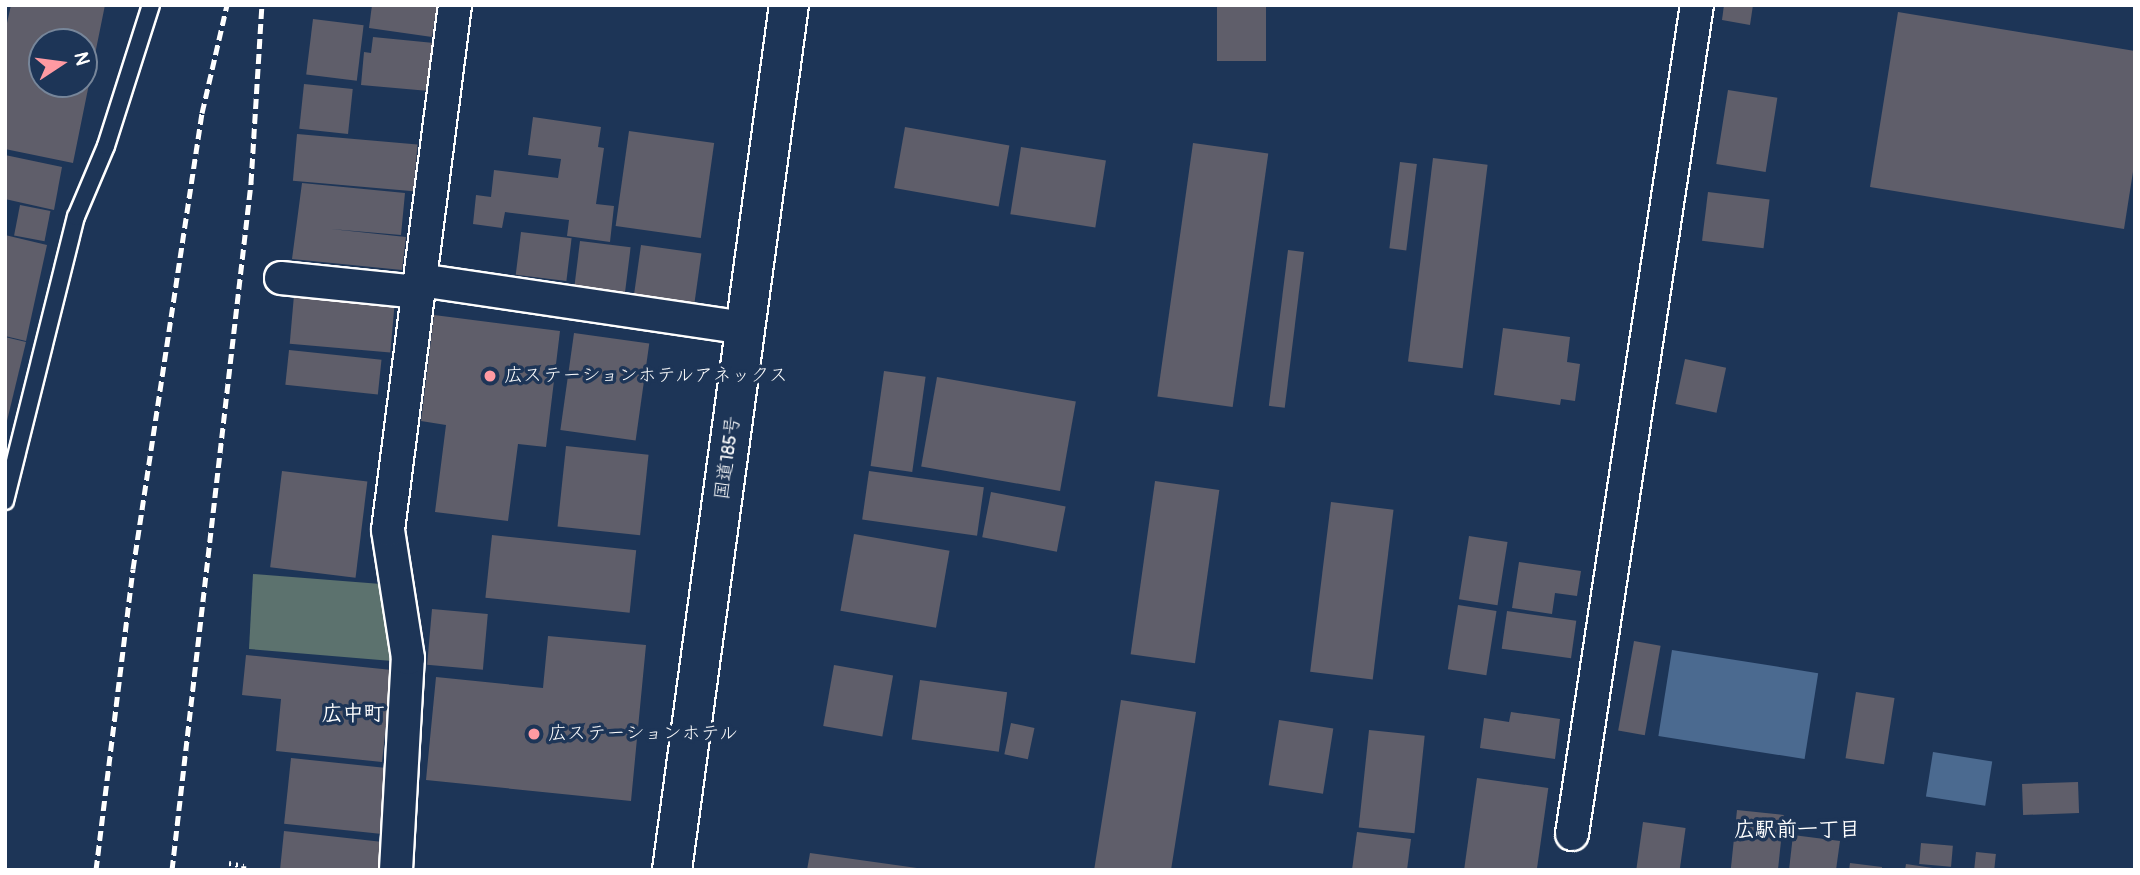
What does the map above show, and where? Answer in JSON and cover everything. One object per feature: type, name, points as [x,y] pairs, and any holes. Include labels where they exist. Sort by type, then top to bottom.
[{"type":"highway","name":"国道185号","points":[[672,870],[789,5]]},
{"type":"street","points":[[396,870],[408,658],[388,530],[455,5]]},
{"type":"street","points":[[1572,834],[1697,5]]},
{"type":"street","points":[[281,278],[420,286],[746,328]]},
{"type":"lane","points":[[5,501],[76,217],[106,146],[150,5]]},
{"type":"path","points":[[228,870],[229,863],[244,866],[244,870]]},
{"type":"green space","points":[[253,574],[381,584],[392,661],[249,649]]},
{"type":"water","points":[[1672,650],[1818,673],[1805,759],[1658,736]]},
{"type":"water","points":[[1933,752],[1992,761],[1985,806],[1926,796]]},
{"type":"building","points":[[11,5],[105,5],[98,40],[98,28],[28,28],[28,98],[86,98],[73,163],[5,149],[5,32]]},
{"type":"building","points":[[372,5],[437,5],[432,37],[369,28]]},
{"type":"building","points":[[1217,5],[1266,5],[1266,61],[1217,61]]},
{"type":"building","points":[[1724,5],[1753,5],[1750,25],[1722,20]]},
{"type":"building","points":[[1898,12],[2135,51],[2135,159],[2124,229],[1870,187]]},
{"type":"building","points":[[313,19],[364,25],[357,81],[306,75]]},
{"type":"building","points":[[373,37],[434,43],[429,91],[361,85],[364,52],[371,53]]},
{"type":"building","points":[[304,84],[353,89],[348,134],[299,129]]},
{"type":"building","points":[[1728,90],[1777,98],[1766,172],[1716,164]]},
{"type":"building","points":[[533,117],[601,127],[598,147],[604,148],[596,204],[614,206],[610,242],[567,236],[569,220],[505,212],[502,228],[473,224],[476,195],[491,197],[494,170],[558,178],[561,159],[528,155]]},
{"type":"building","points":[[905,127],[1009,145],[999,206],[894,188]]},
{"type":"building","points":[[629,131],[714,143],[701,238],[616,226]]},
{"type":"building","points":[[297,134],[418,145],[413,191],[293,181]]},
{"type":"building","points":[[1193,143],[1268,154],[1233,407],[1157,397]]},
{"type":"building","points":[[1021,147],[1106,160],[1095,228],[1010,214]]},
{"type":"building","points":[[5,155],[62,167],[54,210],[5,199]]},
{"type":"building","points":[[1433,158],[1488,165],[1463,368],[1408,361]]},
{"type":"building","points":[[1400,162],[1417,164],[1406,250],[1389,248]]},
{"type":"building","points":[[302,183],[405,193],[401,235],[331,229],[406,237],[402,270],[292,259]]},
{"type":"building","points":[[1708,192],[1770,200],[1764,248],[1702,241]]},
{"type":"building","points":[[20,205],[50,211],[45,241],[14,235]]},
{"type":"building","points":[[521,232],[572,238],[566,281],[516,275]]},
{"type":"building","points":[[5,235],[47,245],[26,341],[5,336]]},
{"type":"building","points":[[580,241],[631,247],[625,294],[574,288]]},
{"type":"building","points":[[641,245],[701,253],[694,306],[634,297]]},
{"type":"building","points":[[1288,250],[1304,252],[1285,408],[1269,406]]},
{"type":"building","points":[[294,295],[395,304],[390,353],[290,344]]},
{"type":"building","name":"広ステーションホテルアネックス","points":[[434,315],[560,331],[546,447],[518,444],[508,521],[435,512],[446,425],[421,421]]},
{"type":"building","points":[[1503,328],[1570,337],[1567,362],[1580,364],[1575,401],[1561,399],[1560,405],[1494,395]]},
{"type":"building","points":[[574,333],[649,344],[636,441],[560,430]]},
{"type":"building","points":[[5,337],[26,342],[6,425],[5,425]]},
{"type":"building","points":[[289,350],[381,360],[378,395],[285,385]]},
{"type":"building","points":[[1685,359],[1726,368],[1717,413],[1675,404]]},
{"type":"building","points":[[884,371],[926,377],[912,472],[871,466]]},
{"type":"building","points":[[937,377],[1076,401],[1060,491],[921,467]]},
{"type":"building","points":[[566,446],[649,455],[640,535],[558,527]]},
{"type":"building","points":[[282,471],[367,481],[356,578],[270,567]]},
{"type":"building","points":[[869,471],[984,487],[977,536],[862,520]]},
{"type":"building","points":[[1155,481],[1219,490],[1195,663],[1131,654]]},
{"type":"building","points":[[991,492],[1066,507],[1057,552],[982,537]]},
{"type":"building","points":[[1331,502],[1394,510],[1373,679],[1310,672]]},
{"type":"building","points":[[854,534],[950,551],[936,628],[840,611]]},
{"type":"building","points":[[492,535],[636,550],[630,613],[485,598]]},
{"type":"building","points":[[1469,536],[1508,542],[1498,605],[1459,599]]},
{"type":"building","points":[[1519,562],[1581,571],[1577,596],[1555,593],[1552,614],[1512,608]]},
{"type":"building","points":[[1458,605],[1497,611],[1486,675],[1448,669]]},
{"type":"building","points":[[432,609],[488,614],[483,670],[427,665]]},
{"type":"building","points":[[1507,611],[1576,621],[1571,658],[1502,649]]},
{"type":"building","name":"広ステーションホテル","points":[[548,636],[646,645],[631,801],[426,780],[436,677],[543,688]]},
{"type":"building","points":[[1634,641],[1661,646],[1645,735],[1618,731]]},
{"type":"building","points":[[246,655],[392,670],[382,762],[276,751],[281,699],[242,695]]},
{"type":"building","points":[[834,665],[893,675],[882,736],[823,726]]},
{"type":"building","points":[[920,680],[1007,692],[999,752],[912,739]]},
{"type":"building","points":[[1856,692],[1895,698],[1884,764],[1846,758]]},
{"type":"building","points":[[1121,700],[1196,712],[1171,870],[1094,870]]},
{"type":"building","points":[[1511,712],[1560,719],[1555,759],[1480,748],[1484,718],[1509,722]]},
{"type":"building","points":[[1279,720],[1333,729],[1323,794],[1269,785]]},
{"type":"building","points":[[1011,723],[1034,728],[1028,759],[1004,754]]},
{"type":"building","points":[[1369,730],[1425,736],[1414,833],[1359,827]]},
{"type":"building","points":[[291,758],[391,769],[385,834],[284,824]]},
{"type":"building","points":[[1477,778],[1548,788],[1537,870],[1464,870]]},
{"type":"building","points":[[2078,782],[2079,813],[2023,815],[2022,784]]},
{"type":"building","points":[[1737,810],[1784,815],[1778,870],[1731,870]]},
{"type":"building","points":[[1643,822],[1686,828],[1680,870],[1636,870]]},
{"type":"building","points":[[284,831],[383,842],[380,870],[280,870]]},
{"type":"building","points":[[1357,832],[1411,839],[1407,870],[1352,870]]},
{"type":"building","points":[[1793,835],[1840,841],[1836,870],[1789,870]]},
{"type":"building","points":[[1921,843],[1953,846],[1951,867],[1919,864]]},
{"type":"building","points":[[1976,852],[1996,854],[1994,870],[1974,870]]},
{"type":"building","points":[[810,853],[917,868],[807,870]]},
{"type":"building","points":[[1850,863],[1882,867],[1882,870],[1849,870]]},
{"type":"building","points":[[1906,864],[1933,868],[1933,870],[1905,870]]},
{"type":"railway","points":[[96,870],[133,569],[202,113],[227,5]]},
{"type":"railway","points":[[172,870],[251,183],[262,5]]},
{"type":"place","name":"広ステーションホテルアネックス","points":[[490,376]]},
{"type":"place","name":"広ステーションホテル","points":[[534,734]]},
{"type":"district","name":"広中町","points":[[353,714]]},
{"type":"district","name":"広駅前一丁目","points":[[1797,830]]}]
